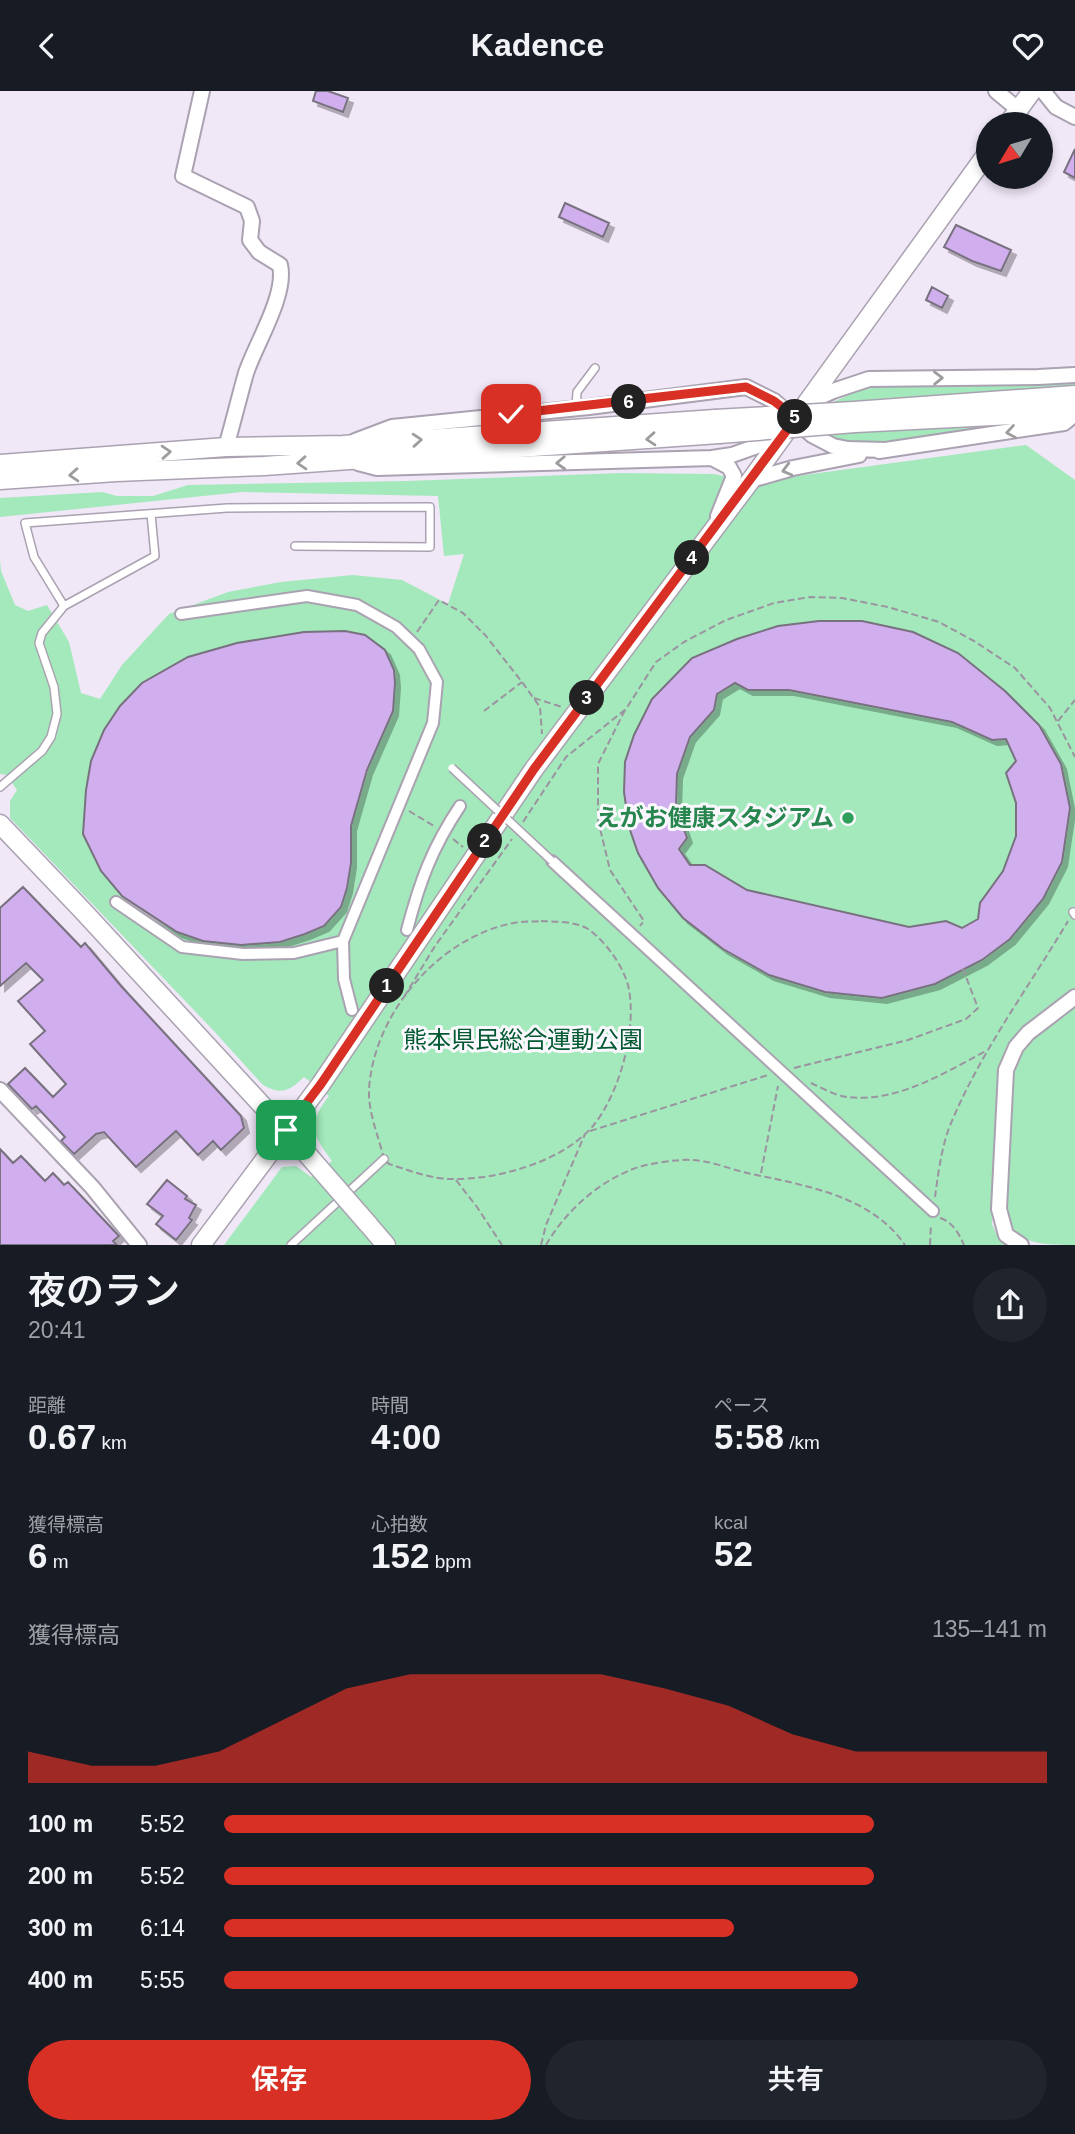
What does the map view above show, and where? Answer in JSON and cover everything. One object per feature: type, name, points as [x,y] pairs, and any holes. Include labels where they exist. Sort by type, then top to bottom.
[{"type":"street","points":[[202,91],[183,176],[247,207],[252,221],[250,240],[259,252],[280,265],[282,274],[276,297],[247,371],[226,447]]},
{"type":"street","points":[[996,91],[1011,112]]},
{"type":"street","points":[[1017,112],[1032,91]]},
{"type":"street","points":[[1043,91],[1056,107],[1075,117]]},
{"type":"street","points":[[201,1245],[321,1084],[534,769],[751,480],[976,169]]},
{"type":"street","points":[[800,412],[833,391],[869,379],[1075,375]]},
{"type":"street","points":[[344,453],[392,427],[746,387],[800,412],[812,435],[833,446],[886,450]]},
{"type":"street","points":[[0,480],[854,417],[1075,395]]},
{"type":"street","points":[[854,417],[1075,413]]},
{"type":"street","points":[[751,480],[793,468],[886,450],[1064,423],[1075,413]]},
{"type":"street","points":[[0,464],[226,447],[344,453],[377,468],[712,459],[732,456],[782,437]]},
{"type":"street","points":[[712,459],[729,467],[734,476],[713,531]]},
{"type":"street","points":[[181,614],[307,596],[357,605],[396,627],[419,649],[437,682],[433,723],[343,941],[344,979],[352,1010]]},
{"type":"street","points":[[407,930],[419,887],[443,831],[460,806]]},
{"type":"street","points":[[0,824],[286,1130],[387,1245]]},
{"type":"street","points":[[552,861],[933,1211]]},
{"type":"street","points":[[116,902],[182,947],[243,954],[293,953],[343,941]]},
{"type":"street","points":[[1021,1245],[1006,1235],[999,1209],[1006,1070],[1016,1048],[1028,1033],[1075,996]]},
{"type":"street","points":[[0,1090],[92,1187],[139,1245]]},
{"type":"lane","points":[[576,408],[577,391],[595,368]]},
{"type":"lane","points":[[64,606],[34,557],[25,523],[227,508],[430,507],[430,547],[295,546]]},
{"type":"lane","points":[[0,787],[42,751],[51,737],[57,713],[54,687],[39,643],[42,632],[64,606],[155,556],[151,514]]},
{"type":"lane","points":[[452,768],[552,861]]},
{"type":"lane","points":[[291,1245],[384,1159]]},
{"type":"path","points":[[633,935],[644,921],[610,870],[598,820],[598,764],[635,691],[656,663],[684,642],[726,620],[774,603],[810,597],[842,598],[888,607],[939,622],[1015,668],[1050,708],[1075,758]]},
{"type":"path","points":[[417,633],[439,600],[463,613],[486,636],[540,707],[542,734]]},
{"type":"path","points":[[484,711],[523,682]]},
{"type":"path","points":[[533,697],[567,709]]},
{"type":"path","points":[[1057,722],[1075,700]]},
{"type":"path","points":[[520,827],[566,757],[626,709]]},
{"type":"path","points":[[399,806],[443,831],[465,848]]},
{"type":"path","points":[[404,997],[449,951],[483,933],[513,923],[541,921],[566,922],[586,928],[622,968],[628,986],[630,1008],[628,1041],[622,1068],[608,1103],[592,1127],[566,1148],[528,1167],[488,1177],[448,1179],[389,1164],[384,1159],[369,1094],[373,1058],[387,1023],[435,946],[512,838]]},
{"type":"path","points":[[933,1211],[948,1130],[988,1049],[1074,914]]},
{"type":"path","points":[[541,1245],[546,1226],[586,1132],[781,1071],[908,1040],[966,1019],[978,1008],[963,969]]},
{"type":"path","points":[[807,1082],[846,1097],[882,1096],[927,1082],[988,1049]]},
{"type":"path","points":[[760,1175],[781,1071]]},
{"type":"path","points":[[546,1245],[558,1223],[595,1189],[634,1168],[691,1160],[827,1191],[886,1223],[905,1245]]},
{"type":"path","points":[[455,1179],[477,1206],[502,1245]]},
{"type":"path","points":[[930,1245],[932,1217],[947,1221],[959,1234],[964,1245]]},
{"type":"green space","points":[[1075,383],[1075,389],[827,405],[857,391],[881,386]]},
{"type":"green space","points":[[1051,419],[964,433],[851,445],[819,435]]},
{"type":"green space","name":"熊本県民総合運動公園","points":[[1026,445],[1075,480],[1075,989],[1028,1023],[1016,1037],[999,1083],[992,1224],[998,1238],[1006,1245],[224,1245],[282,1167],[296,1166],[311,1177],[332,1161],[314,1129],[317,1115],[329,1096],[304,1077],[294,1086],[280,1091],[262,1084],[10,818],[10,801],[17,790],[7,775],[0,774],[0,560],[1,571],[15,605],[28,611],[47,605],[69,642],[81,693],[100,699],[122,665],[169,614],[228,592],[281,582],[353,575],[402,580],[448,604],[464,554],[444,556],[438,496],[242,492],[0,517],[0,498],[102,492],[117,496],[153,496],[188,485],[621,473],[714,474],[753,482]],"holes":[[[345,631],[373,642],[386,655],[394,672],[395,683],[351,826],[351,863],[341,907],[323,927],[305,934],[203,941],[177,932],[133,909],[101,871],[83,834],[91,761],[104,730],[120,706],[142,683],[237,643],[304,632]]]},
{"type":"green space","points":[[1075,1005],[1075,1245],[1043,1244],[1017,1234],[1005,1219],[1008,1109],[1015,1067],[1025,1044],[1038,1031]]},
{"type":"building","points":[[316,91],[328,91],[348,98],[343,112],[313,101]]},
{"type":"building","points":[[1075,149],[1075,178],[1064,172]]},
{"type":"building","points":[[565,203],[609,223],[603,237],[559,217]]},
{"type":"building","points":[[956,225],[1011,250],[1001,271],[944,247]]},
{"type":"building","points":[[932,287],[948,296],[942,308],[926,300]]},
{"type":"building","points":[[819,621],[862,621],[913,632],[958,653],[1005,691],[1039,725],[1061,764],[1070,808],[1062,862],[1043,899],[1010,939],[982,960],[935,984],[882,998],[825,992],[769,975],[723,949],[683,918],[658,888],[638,853],[629,827],[624,792],[625,762],[634,735],[652,699],[692,658],[737,639],[778,626]],"holes":[[[735,683],[748,690],[789,690],[952,722],[992,740],[1006,739],[1016,761],[1006,773],[1016,803],[1016,836],[1003,871],[980,903],[978,919],[962,928],[946,921],[909,927],[747,890],[705,865],[690,865],[679,849],[687,838],[676,806],[677,774],[690,737],[714,710],[717,694]]]},
{"type":"building","points":[[345,631],[365,635],[385,650],[394,670],[395,683],[393,711],[367,770],[351,826],[351,863],[341,907],[324,926],[305,934],[280,942],[241,945],[203,941],[177,932],[122,896],[101,871],[83,834],[91,761],[104,730],[120,706],[142,683],[188,657],[237,643],[304,632]]},
{"type":"building","points":[[23,887],[81,947],[85,943],[241,1116],[244,1128],[221,1150],[213,1141],[198,1155],[176,1131],[136,1167],[104,1132],[96,1134],[74,1154],[61,1141],[65,1137],[36,1106],[32,1109],[8,1084],[25,1068],[53,1097],[66,1084],[30,1044],[45,1031],[18,1001],[43,980],[26,963],[0,986],[0,908]]},
{"type":"building","points":[[0,1149],[13,1163],[21,1156],[45,1181],[53,1173],[64,1185],[68,1182],[119,1236],[113,1241],[117,1245],[0,1245]]},
{"type":"building","points":[[167,1180],[187,1196],[185,1199],[196,1205],[189,1218],[192,1220],[176,1240],[156,1224],[163,1216],[147,1204]]},
{"type":"place","name":"えがお健康スタジアム","points":[[848,818]]},
{"type":"route","points":[[286,1130],[321,1084],[534,769],[796,418],[774,401],[746,387],[511,414]]}]
